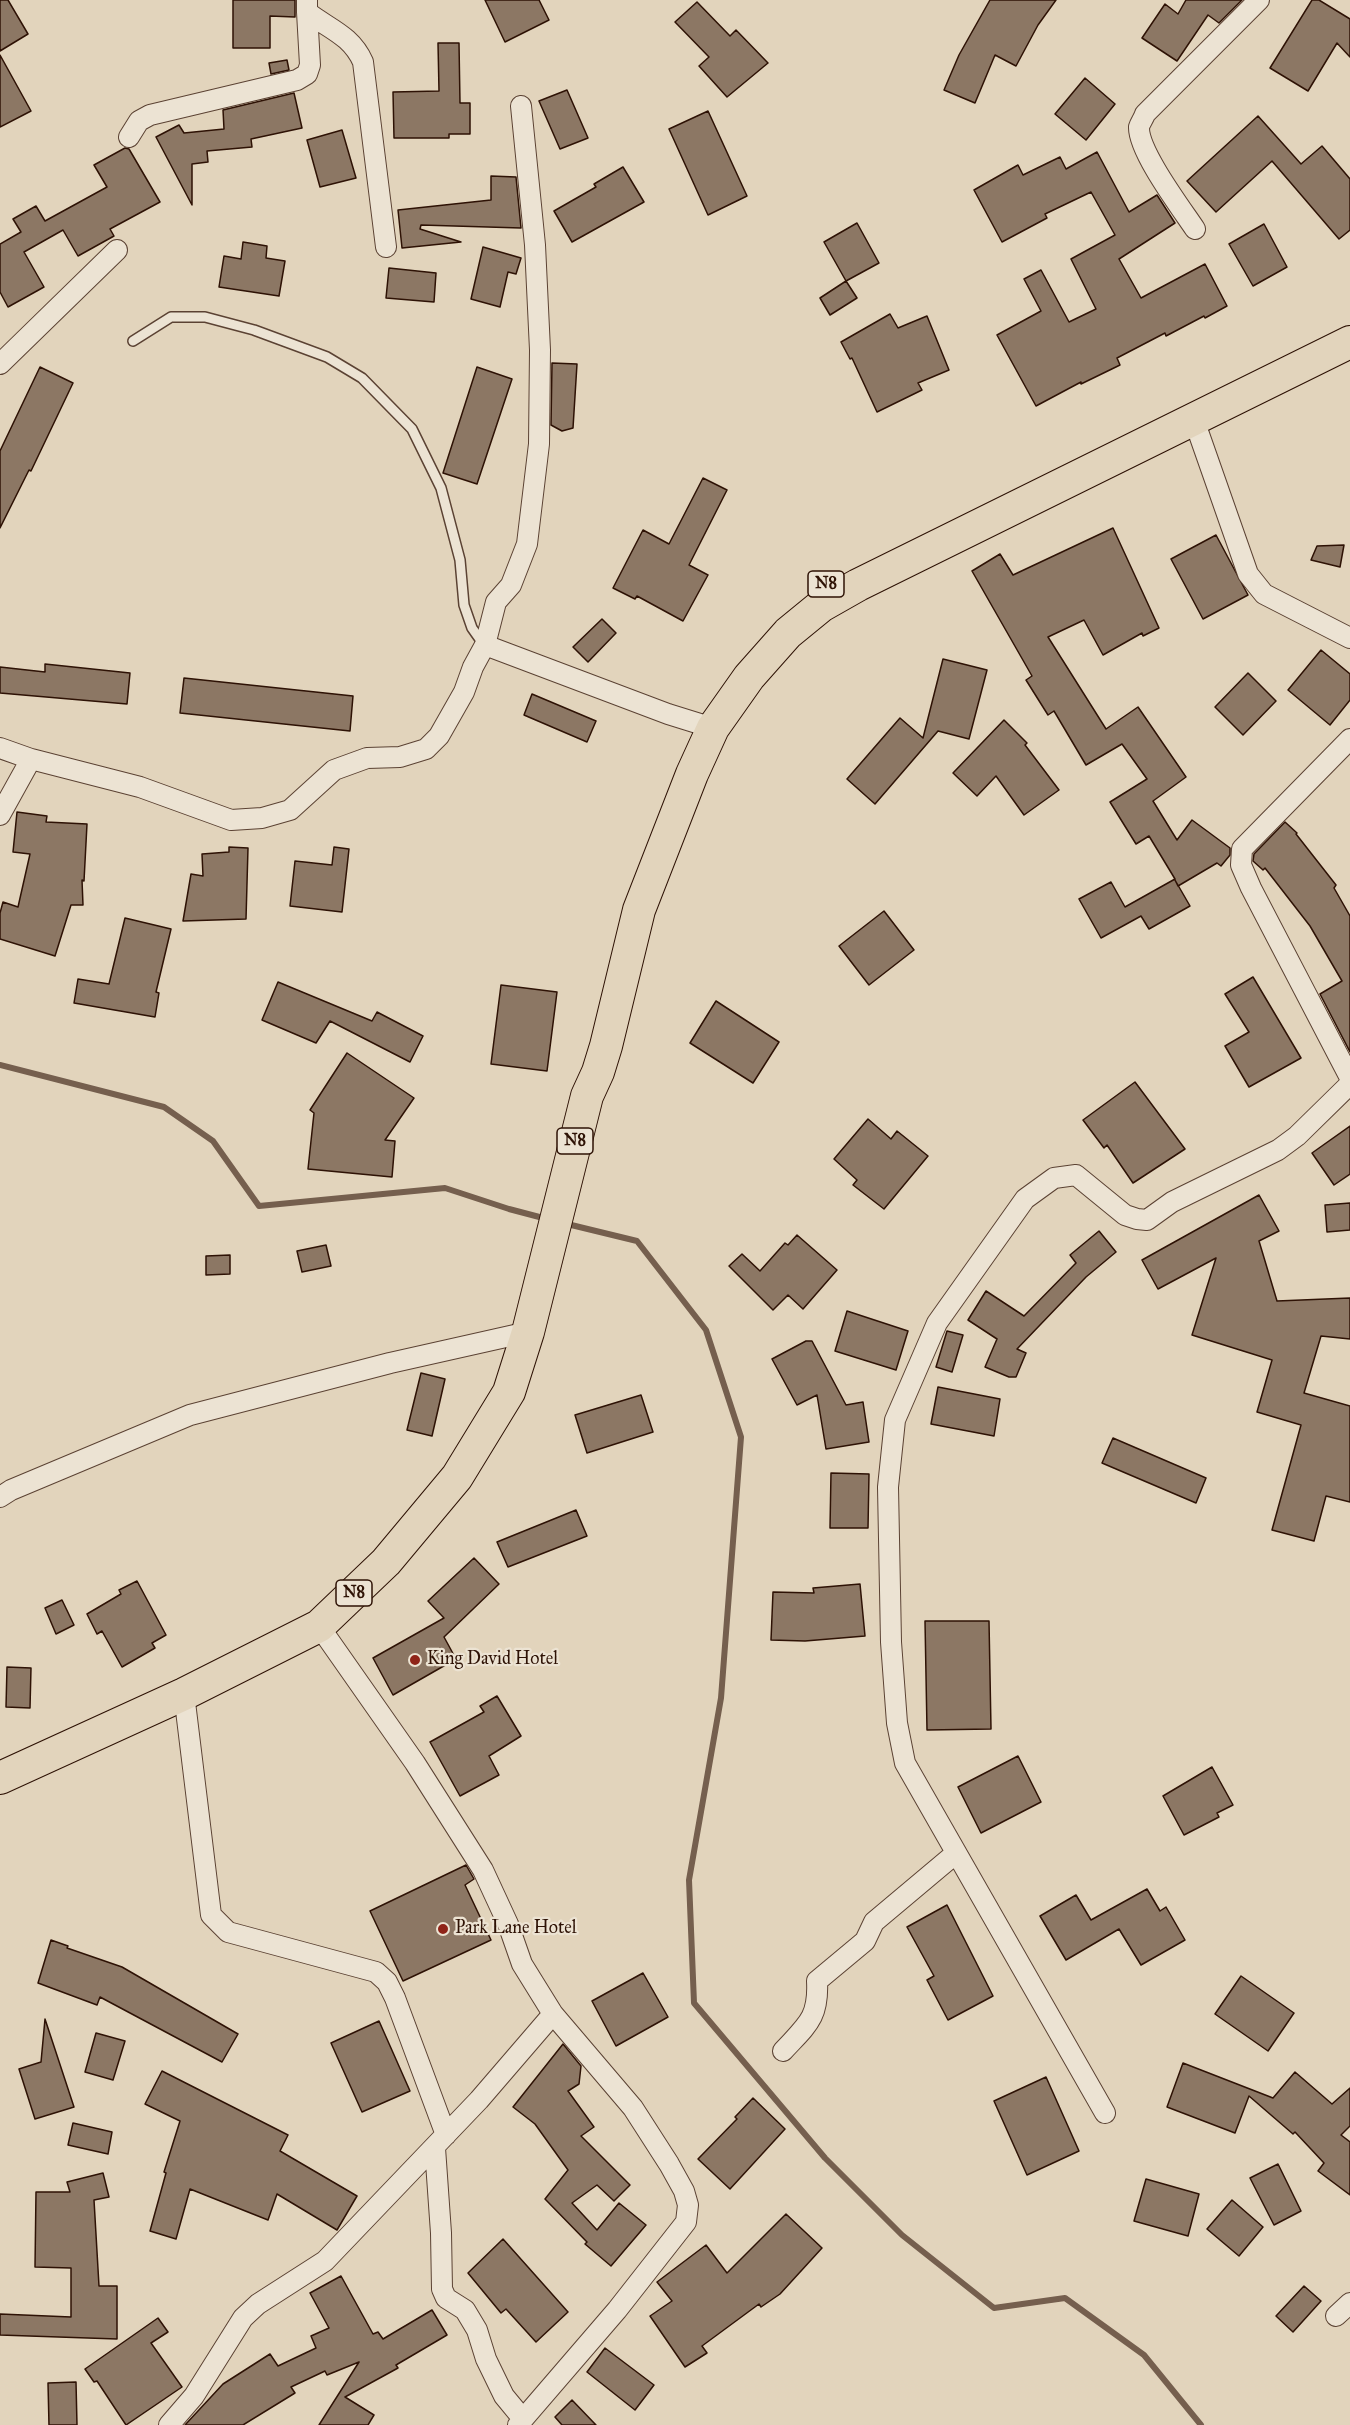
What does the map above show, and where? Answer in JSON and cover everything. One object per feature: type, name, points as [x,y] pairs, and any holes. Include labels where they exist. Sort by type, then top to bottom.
[{"type":"highway","name":"N8","points":[[0,1778],[184,1694],[319,1626],[386,1562],[457,1477],[509,1392],[528,1332],[562,1187],[587,1096],[603,1055],[639,910],[692,774],[704,725],[788,633],[820,606],[1045,483],[1350,322]]},
{"type":"highway","name":"N8","points":[[1045,483],[1194,420],[1350,342]]},
{"type":"street","points":[[1195,229],[1156,170],[1143,143],[1139,126],[1145,114],[1259,0]]},
{"type":"street","points":[[129,137],[139,121],[150,115],[297,80],[307,74],[310,65],[307,6]]},
{"type":"street","points":[[307,6],[349,40],[357,48],[363,62],[386,247]]},
{"type":"street","points":[[0,748],[32,759],[140,787],[231,820],[262,818],[291,810],[334,770],[366,758],[400,757],[426,749],[439,736],[459,701],[484,645],[496,602],[511,585],[527,544],[539,444],[540,350],[535,245],[521,106]]},
{"type":"street","points":[[0,364],[117,250]]},
{"type":"street","points":[[1194,420],[1248,574],[1264,594],[1350,638]]},
{"type":"street","points":[[484,645],[704,725]]},
{"type":"street","points":[[1350,739],[1242,849],[1241,864],[1251,888],[1350,1078]]},
{"type":"street","points":[[0,816],[32,759]]},
{"type":"street","points":[[1105,2113],[905,1763],[897,1723],[891,1642],[888,1487],[895,1420],[938,1323],[1025,1199],[1054,1178],[1076,1175],[1125,1215],[1137,1220],[1147,1220],[1172,1202],[1278,1150],[1297,1136],[1350,1084]]},
{"type":"street","points":[[0,1497],[190,1414],[390,1363],[528,1332]]},
{"type":"street","points":[[184,1694],[212,1915],[228,1932],[376,1972],[387,1982],[395,1998],[440,2141],[442,2289],[446,2298],[465,2310],[477,2330],[486,2359],[504,2396],[521,2422],[617,2310],[686,2222],[687,2205],[684,2192],[633,2108],[553,2014],[522,1964],[508,1924],[483,1870],[415,1763],[319,1626]]},
{"type":"street","points":[[783,2051],[809,2022],[818,2003],[817,1981],[865,1941],[874,1922],[955,1854]]},
{"type":"street","points":[[169,2425],[194,2396],[243,2318],[258,2304],[326,2261],[440,2141],[553,2014]]},
{"type":"lane","points":[[133,341],[171,316],[205,317],[254,330],[327,357],[362,378],[412,429],[441,488],[460,560],[464,605],[472,628],[484,645]]},
{"type":"building","points":[[0,0],[8,0],[28,34],[0,51]]},
{"type":"building","points":[[233,0],[295,0],[295,17],[270,16],[270,48],[233,48]]},
{"type":"building","points":[[485,0],[539,0],[549,20],[505,42]]},
{"type":"building","points":[[990,0],[1056,0],[1038,25],[1016,66],[995,55],[975,103],[944,90],[959,55]]},
{"type":"building","points":[[1186,0],[1242,0],[1219,23],[1208,15],[1177,61],[1142,38],[1165,4],[1178,14]]},
{"type":"building","points":[[1312,0],[1319,0],[1350,19],[1350,57],[1337,43],[1308,91],[1270,68]]},
{"type":"building","points":[[697,2],[730,36],[736,30],[768,63],[727,97],[699,66],[709,57],[675,22]]},
{"type":"building","points":[[438,43],[459,43],[460,103],[470,103],[470,134],[449,134],[449,138],[394,138],[393,92],[439,91]]},
{"type":"building","points":[[0,55],[31,111],[0,127]]},
{"type":"building","points":[[287,60],[289,70],[271,74],[269,63]]},
{"type":"building","points":[[1085,78],[1115,104],[1086,140],[1055,114]]},
{"type":"building","points":[[567,90],[588,138],[560,149],[539,101]]},
{"type":"building","points":[[294,93],[302,128],[251,139],[252,147],[207,151],[208,162],[192,164],[192,205],[156,137],[179,125],[184,133],[224,129],[223,110]]},
{"type":"building","points":[[708,111],[747,196],[708,215],[669,129]]},
{"type":"building","points":[[1258,116],[1301,164],[1322,146],[1350,179],[1350,230],[1339,239],[1272,161],[1216,212],[1187,181]]},
{"type":"building","points":[[342,130],[356,178],[320,187],[307,140]]},
{"type":"building","points":[[125,148],[129,149],[160,202],[110,229],[114,236],[78,256],[63,230],[24,252],[44,287],[8,307],[0,292],[0,244],[21,232],[13,219],[36,206],[45,221],[107,187],[94,165]]},
{"type":"building","points":[[1097,152],[1129,212],[1157,195],[1175,223],[1119,259],[1141,298],[1205,264],[1227,306],[1166,336],[1165,333],[1117,358],[1120,365],[1081,384],[1081,382],[1036,406],[997,335],[1041,311],[1024,279],[1041,270],[1069,322],[1096,309],[1071,259],[1115,235],[1091,192],[1045,214],[1047,218],[1002,242],[974,190],[1018,165],[1023,175],[1060,157],[1066,169]]},
{"type":"building","points":[[623,167],[644,202],[572,242],[554,211],[596,187],[594,184]]},
{"type":"building","points":[[491,176],[516,177],[521,228],[421,225],[420,229],[461,242],[402,248],[398,210],[491,200]]},
{"type":"building","points":[[857,223],[879,263],[846,281],[824,242]]},
{"type":"building","points":[[1264,224],[1287,267],[1253,286],[1229,244]]},
{"type":"building","points":[[243,242],[267,246],[266,258],[285,261],[279,296],[219,287],[224,256],[241,259]]},
{"type":"building","points":[[483,247],[521,258],[516,274],[508,272],[500,307],[471,299]]},
{"type":"building","points":[[389,268],[436,273],[434,302],[386,298]]},
{"type":"building","points":[[846,281],[857,298],[830,315],[820,298]]},
{"type":"building","points":[[890,314],[898,328],[927,316],[949,370],[918,383],[922,390],[877,412],[852,358],[850,359],[841,342]]},
{"type":"building","points":[[552,363],[577,364],[573,428],[562,431],[551,425]]},
{"type":"building","points":[[40,367],[73,383],[31,471],[29,470],[0,528],[0,451]]},
{"type":"building","points":[[477,367],[512,379],[477,484],[443,473]]},
{"type":"building","points":[[703,478],[727,490],[689,565],[708,575],[683,621],[637,596],[635,599],[613,588],[643,530],[669,544]]},
{"type":"building","points":[[1113,528],[1159,628],[1143,636],[1142,633],[1103,655],[1084,620],[1048,637],[1106,729],[1138,707],[1186,777],[1153,801],[1177,840],[1192,820],[1230,848],[1230,855],[1221,866],[1217,863],[1178,886],[1190,906],[1149,929],[1141,916],[1101,938],[1079,899],[1111,882],[1125,907],[1175,879],[1149,836],[1136,844],[1110,802],[1147,779],[1122,744],[1086,765],[1054,711],[1048,715],[1026,680],[1032,676],[972,571],[1000,554],[1013,575]]},
{"type":"building","points":[[1216,535],[1248,595],[1203,619],[1171,559]]},
{"type":"building","points":[[1344,545],[1340,567],[1311,560],[1317,546]]},
{"type":"building","points":[[602,619],[616,633],[588,662],[573,647]]},
{"type":"building","points":[[1321,650],[1350,674],[1350,700],[1330,725],[1288,690]]},
{"type":"building","points":[[943,659],[987,670],[969,739],[938,731],[875,804],[847,779],[900,718],[923,738]]},
{"type":"building","points":[[45,664],[130,673],[127,704],[0,693],[0,667],[45,672]]},
{"type":"building","points":[[1248,673],[1276,701],[1243,735],[1215,707]]},
{"type":"building","points":[[184,678],[353,696],[350,731],[180,713]]},
{"type":"building","points":[[532,694],[596,721],[587,742],[524,715]]},
{"type":"building","points":[[1004,720],[1027,743],[1025,745],[1059,790],[1024,815],[996,776],[977,796],[953,773]]},
{"type":"building","points":[[17,812],[47,816],[46,822],[87,824],[84,881],[82,880],[83,905],[71,905],[55,956],[0,939],[0,913],[3,902],[18,907],[30,854],[13,852]]},
{"type":"building","points":[[1285,822],[1297,833],[1336,885],[1334,888],[1350,916],[1350,1052],[1320,994],[1342,981],[1310,926],[1265,868],[1263,870],[1253,861],[1254,854]]},
{"type":"building","points":[[229,847],[248,848],[246,919],[183,921],[191,874],[203,876],[202,854],[229,852]]},
{"type":"building","points":[[334,847],[349,849],[342,912],[290,906],[295,861],[332,865]]},
{"type":"building","points":[[884,911],[914,950],[869,985],[839,946]]},
{"type":"building","points":[[125,918],[171,929],[156,992],[159,993],[155,1017],[74,1003],[78,979],[109,984]]},
{"type":"building","points":[[1253,977],[1301,1058],[1249,1087],[1225,1046],[1249,1032],[1225,994]]},
{"type":"building","points":[[278,982],[372,1021],[377,1012],[423,1036],[410,1062],[330,1021],[316,1043],[262,1020]]},
{"type":"building","points":[[501,985],[557,992],[547,1071],[491,1064]]},
{"type":"building","points":[[716,1001],[779,1042],[753,1083],[690,1043]]},
{"type":"building","points":[[347,1053],[414,1098],[385,1140],[395,1141],[392,1177],[308,1169],[314,1113],[310,1110]]},
{"type":"building","points":[[1135,1082],[1185,1149],[1133,1183],[1107,1145],[1104,1148],[1083,1120]]},
{"type":"building","points":[[868,1119],[891,1139],[897,1131],[928,1156],[884,1209],[853,1185],[857,1180],[834,1159]]},
{"type":"building","points":[[1350,1126],[1350,1174],[1334,1185],[1312,1153]]},
{"type":"building","points":[[1259,1195],[1279,1231],[1259,1241],[1277,1301],[1350,1298],[1350,1339],[1321,1336],[1304,1393],[1350,1406],[1350,1502],[1326,1496],[1314,1541],[1272,1530],[1301,1425],[1257,1412],[1272,1360],[1192,1335],[1216,1258],[1158,1289],[1142,1260]]},
{"type":"building","points":[[1350,1203],[1350,1230],[1327,1232],[1325,1205]]},
{"type":"building","points":[[1099,1231],[1116,1252],[1086,1277],[1017,1349],[1026,1353],[1016,1377],[1009,1377],[985,1367],[997,1339],[968,1320],[986,1291],[1024,1316],[1076,1263],[1070,1255]]},
{"type":"building","points":[[797,1235],[837,1270],[803,1309],[788,1295],[773,1310],[729,1266],[742,1254],[760,1271],[785,1243],[788,1245]]},
{"type":"building","points":[[326,1245],[331,1266],[302,1272],[297,1251]]},
{"type":"building","points":[[230,1255],[230,1274],[206,1275],[206,1256]]},
{"type":"building","points":[[847,1311],[908,1331],[896,1370],[835,1351]]},
{"type":"building","points":[[947,1331],[963,1335],[952,1372],[936,1367]]},
{"type":"building","points":[[806,1341],[812,1341],[846,1405],[863,1402],[869,1442],[826,1449],[817,1395],[797,1405],[772,1359]]},
{"type":"building","points":[[421,1373],[445,1379],[432,1436],[407,1430]]},
{"type":"building","points":[[938,1387],[1000,1399],[994,1436],[931,1424]]},
{"type":"building","points":[[641,1395],[653,1432],[587,1453],[575,1415]]},
{"type":"building","points":[[1113,1438],[1206,1478],[1196,1503],[1102,1463]]},
{"type":"building","points":[[831,1473],[869,1474],[868,1528],[830,1528]]},
{"type":"building","points":[[576,1510],[587,1536],[508,1567],[497,1542]]},
{"type":"building","points":[[474,1558],[499,1584],[444,1637],[456,1659],[393,1695],[373,1658],[444,1618],[428,1601]]},
{"type":"building","points":[[137,1581],[166,1635],[152,1643],[155,1648],[122,1667],[102,1631],[97,1634],[87,1614],[121,1594],[119,1590]]},
{"type":"building","points":[[860,1584],[865,1636],[805,1641],[771,1640],[773,1592],[814,1593],[813,1588]]},
{"type":"building","points":[[62,1600],[74,1625],[56,1634],[45,1608]]},
{"type":"building","points":[[925,1621],[989,1621],[991,1729],[927,1730]]},
{"type":"building","points":[[7,1667],[31,1668],[30,1708],[6,1707]]},
{"type":"building","points":[[497,1696],[521,1736],[489,1756],[499,1775],[460,1796],[430,1742],[484,1712],[480,1706]]},
{"type":"building","points":[[1018,1756],[1041,1802],[981,1833],[958,1787]]},
{"type":"building","points":[[1212,1767],[1233,1805],[1217,1813],[1219,1817],[1184,1835],[1163,1796]]},
{"type":"building","points":[[466,1865],[474,1879],[465,1885],[491,1940],[403,1981],[370,1911]]},
{"type":"building","points":[[1147,1889],[1160,1911],[1166,1907],[1185,1940],[1141,1965],[1119,1929],[1066,1960],[1040,1916],[1076,1895],[1091,1920]]},
{"type":"building","points":[[947,1905],[993,1996],[948,2020],[927,1980],[934,1976],[907,1927]]},
{"type":"building","points":[[51,1940],[122,1967],[238,2034],[222,2062],[100,1997],[97,2005],[38,1983]]},
{"type":"building","points":[[643,1973],[668,2017],[616,2046],[592,2001]]},
{"type":"building","points":[[1241,1976],[1294,2013],[1268,2051],[1215,2014]]},
{"type":"building","points":[[45,2019],[74,2107],[35,2119],[19,2069],[41,2062]]},
{"type":"building","points":[[379,2021],[410,2091],[362,2112],[331,2043]]},
{"type":"building","points":[[96,2033],[125,2041],[113,2080],[85,2072]]},
{"type":"building","points":[[563,2044],[581,2066],[579,2084],[568,2091],[594,2127],[581,2136],[630,2185],[614,2201],[597,2185],[572,2203],[597,2230],[619,2203],[646,2225],[611,2266],[585,2244],[587,2242],[545,2199],[568,2170],[535,2124],[513,2107]]},
{"type":"building","points":[[1183,2063],[1273,2098],[1295,2072],[1332,2104],[1350,2088],[1350,2126],[1341,2135],[1350,2142],[1350,2195],[1318,2171],[1324,2163],[1295,2132],[1293,2134],[1249,2096],[1235,2133],[1167,2107]]},
{"type":"building","points":[[162,2071],[288,2135],[280,2151],[357,2196],[337,2230],[277,2194],[268,2220],[190,2189],[176,2239],[150,2231],[166,2173],[164,2172],[180,2121],[145,2104]]},
{"type":"building","points":[[1046,2077],[1079,2151],[1027,2175],[994,2101]]},
{"type":"building","points":[[753,2098],[785,2129],[730,2189],[698,2159],[737,2119],[735,2117]]},
{"type":"building","points":[[73,2123],[112,2132],[108,2154],[68,2145]]},
{"type":"building","points":[[1278,2164],[1301,2211],[1274,2225],[1250,2178]]},
{"type":"building","points":[[103,2173],[109,2197],[94,2200],[99,2286],[117,2286],[117,2339],[0,2335],[0,2314],[71,2317],[71,2268],[35,2267],[36,2192],[70,2192],[67,2182]]},
{"type":"building","points":[[1146,2179],[1199,2194],[1188,2236],[1134,2221]]},
{"type":"building","points":[[1232,2200],[1263,2227],[1239,2256],[1207,2229]]},
{"type":"building","points":[[786,2214],[822,2248],[780,2294],[761,2307],[759,2304],[702,2346],[707,2353],[685,2367],[650,2316],[672,2301],[657,2282],[706,2245],[727,2273]]},
{"type":"building","points":[[503,2239],[568,2312],[536,2342],[506,2309],[501,2313],[468,2273]]},
{"type":"building","points":[[341,2276],[373,2334],[378,2332],[383,2339],[432,2310],[447,2335],[396,2365],[398,2368],[345,2397],[374,2415],[368,2425],[319,2425],[359,2362],[327,2375],[325,2371],[291,2387],[295,2393],[243,2425],[185,2425],[223,2384],[270,2354],[278,2366],[316,2348],[311,2336],[329,2328],[310,2293]]},
{"type":"building","points":[[1304,2286],[1321,2301],[1293,2332],[1276,2316]]},
{"type":"building","points":[[158,2318],[168,2332],[151,2343],[182,2387],[126,2425],[97,2381],[94,2382],[85,2369]]},
{"type":"building","points":[[605,2348],[654,2385],[635,2410],[587,2372]]},
{"type":"building","points":[[76,2382],[77,2425],[49,2425],[48,2383]]},
{"type":"building","points":[[572,2400],[596,2425],[562,2425],[555,2417]]},
{"type":"waterway","points":[[0,1065],[164,1107],[213,1141],[259,1206],[445,1188],[547,1219]]},
{"type":"waterway","points":[[563,1223],[637,1241],[706,1330],[741,1437],[721,1698],[689,1880],[694,2003],[825,2158],[902,2235],[994,2308],[1065,2298],[1144,2355],[1201,2425]]},
{"type":"place","name":"King David Hotel","points":[[415,1660]]},
{"type":"place","name":"Park Lane Hotel","points":[[443,1929]]}]
